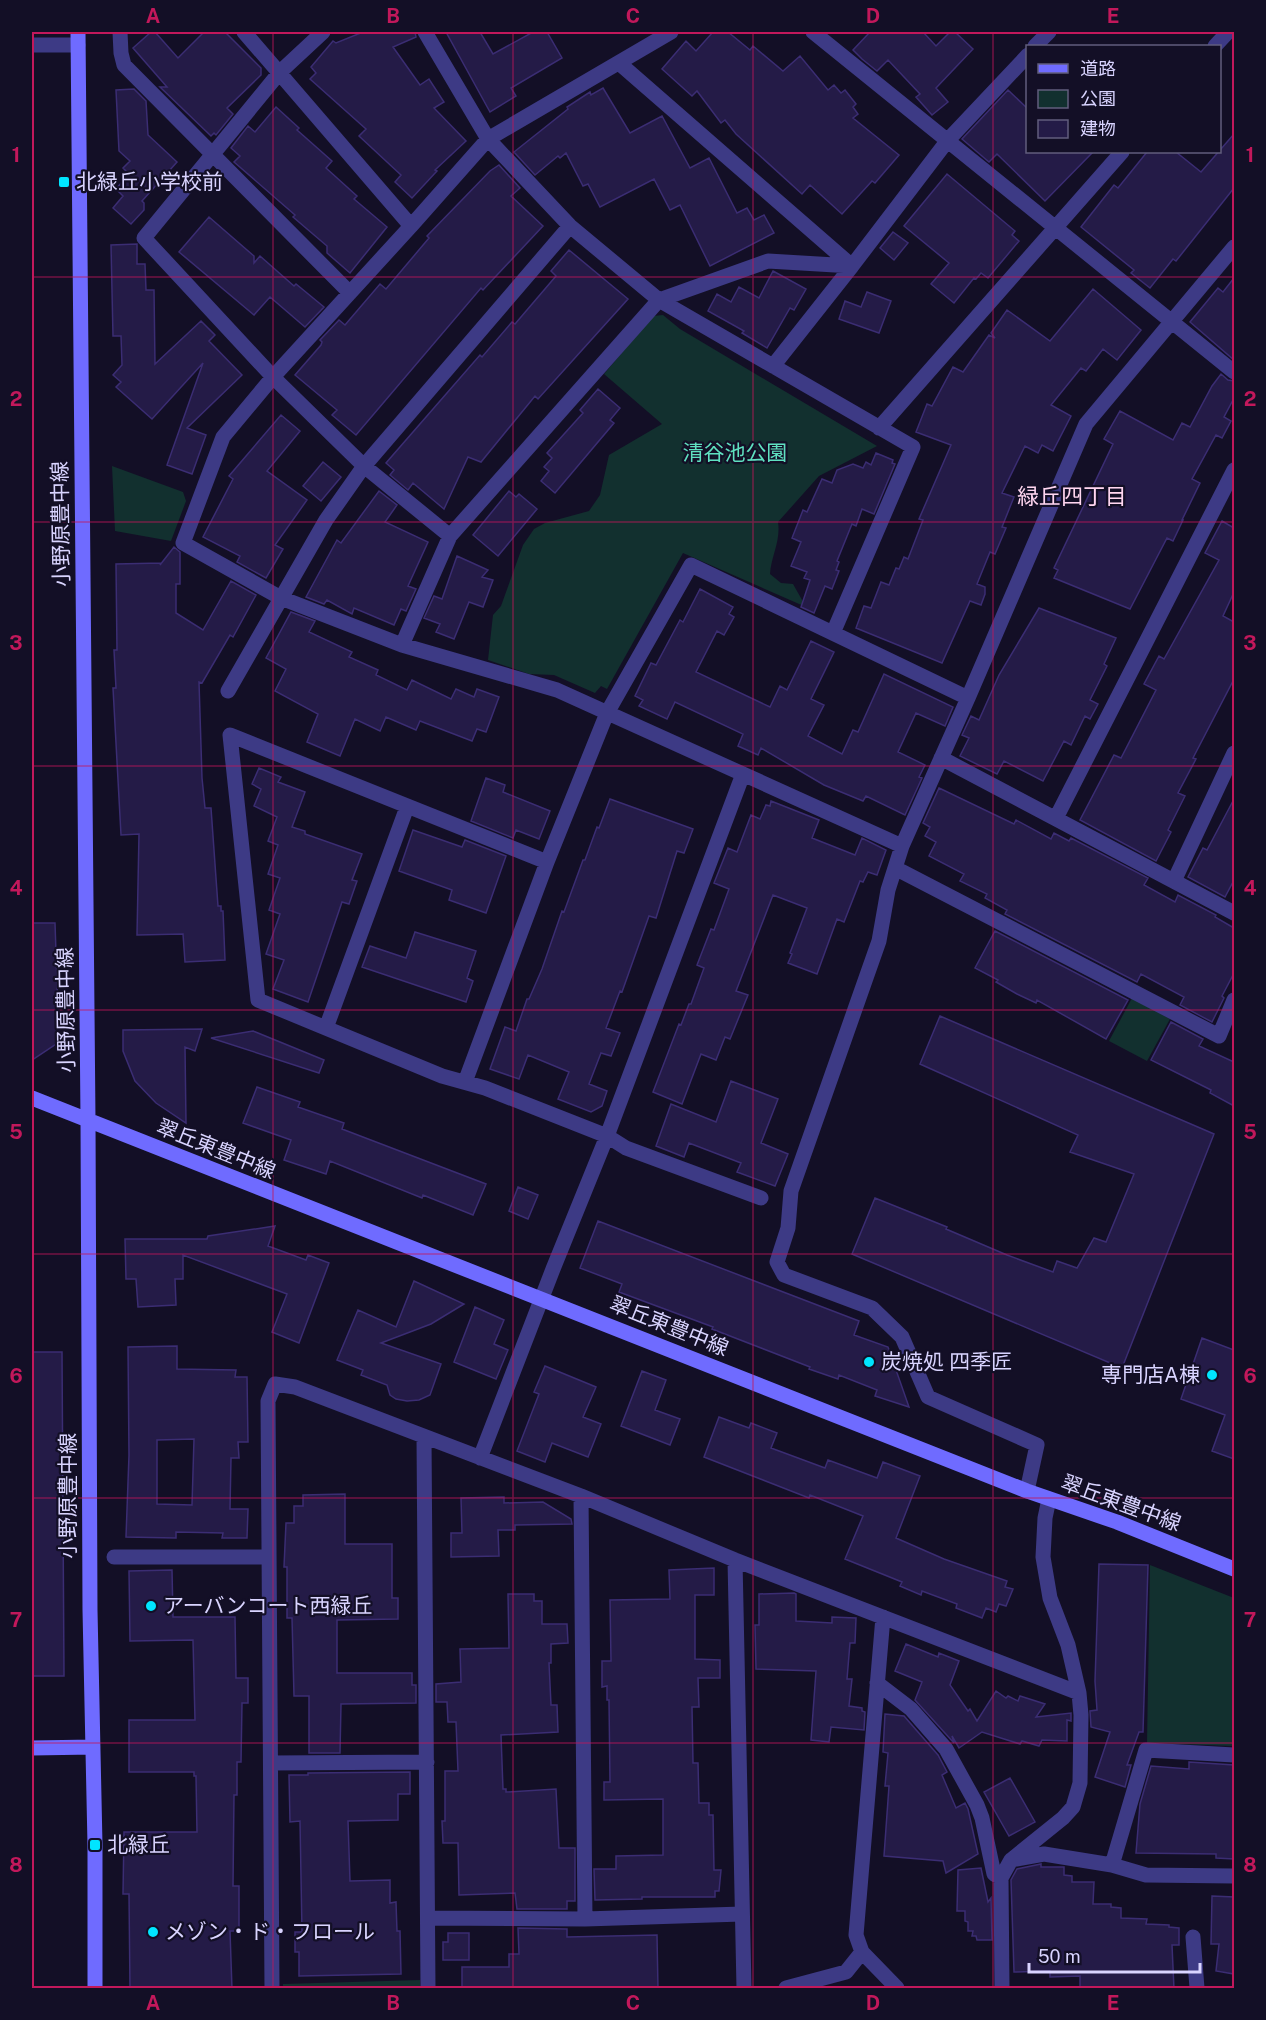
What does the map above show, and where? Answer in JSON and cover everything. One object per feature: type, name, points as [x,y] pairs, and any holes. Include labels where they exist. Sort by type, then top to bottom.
[{"type":"street","points":[[120,32],[124,65],[350,293]]},
{"type":"street","points":[[244,32],[411,226]]},
{"type":"street","points":[[323,32],[280,72],[144,238],[273,377],[364,466],[450,536]]},
{"type":"street","points":[[425,32],[488,139],[570,226],[659,300],[913,447],[833,633]]},
{"type":"street","points":[[671,32],[488,139],[273,377],[223,437],[183,543],[281,598],[402,645],[557,690],[902,846]]},
{"type":"street","points":[[813,32],[1234,372]]},
{"type":"street","points":[[1036,45],[1049,32]]},
{"type":"street","points":[[1216,45],[1228,32]]},
{"type":"street","points":[[32,45],[78,38]]},
{"type":"street","name":"小野原豊中線","points":[[78,38],[95,1989]]},
{"type":"street","points":[[773,366],[948,140],[1026,57]]},
{"type":"street","points":[[619,63],[852,266]]},
{"type":"street","points":[[879,428],[1121,153]]},
{"type":"street","points":[[228,691],[326,520],[364,466],[570,226]]},
{"type":"street","points":[[1027,1491],[1037,1445],[928,1397],[902,1337],[872,1308],[784,1275],[777,1262],[788,1228],[791,1191],[879,941],[888,890],[902,846],[1086,424],[1234,248]]},
{"type":"street","points":[[402,645],[450,536],[659,300],[768,261],[852,266]]},
{"type":"street","points":[[1056,818],[1234,470]]},
{"type":"street","points":[[465,1082],[547,862],[607,713],[691,564],[968,698]]},
{"type":"street","points":[[547,862],[230,735],[258,1000],[442,1076],[485,1088],[607,1136],[626,1148],[761,1198]]},
{"type":"street","points":[[1174,881],[1234,753]]},
{"type":"street","points":[[941,758],[1234,913]]},
{"type":"street","points":[[480,1458],[607,1136],[743,774]]},
{"type":"street","points":[[326,1028],[407,807]]},
{"type":"street","points":[[895,868],[1220,1036],[1234,1000]]},
{"type":"street","name":"翠丘東豊中線","points":[[32,1098],[1027,1491],[1117,1522],[1234,1569]]},
{"type":"street","points":[[272,1989],[268,1401],[275,1384],[295,1387],[581,1496],[735,1560],[1079,1693]]},
{"type":"street","points":[[424,1437],[428,1989]]},
{"type":"street","points":[[581,1496],[585,1919]]},
{"type":"street","points":[[1002,1989],[1001,1878],[1011,1860],[1039,1835],[1063,1818],[1073,1807],[1080,1783],[1079,1693],[1068,1645],[1050,1598],[1043,1557],[1045,1518],[1049,1498]]},
{"type":"street","points":[[114,1557],[268,1557]]},
{"type":"street","points":[[735,1560],[744,1989]]},
{"type":"street","points":[[883,1617],[856,1935],[862,1952],[897,1989]]},
{"type":"street","points":[[877,1683],[911,1709],[946,1749],[977,1805],[994,1874],[1001,1878]]},
{"type":"street","points":[[32,1748],[93,1747]]},
{"type":"street","points":[[1112,1865],[1146,1750],[1234,1755]]},
{"type":"street","points":[[271,1762],[427,1762]]},
{"type":"street","points":[[1011,1860],[1044,1854],[1112,1865],[1146,1875],[1234,1876]]},
{"type":"street","points":[[428,1918],[585,1919],[742,1914]]},
{"type":"street","points":[[1193,1937],[1197,1989]]},
{"type":"street","points":[[786,1989],[846,1972],[862,1952]]},
{"type":"green space","name":"清谷池公園","points":[[663,315],[680,329],[877,446],[819,476],[778,522],[778,536],[770,574],[781,583],[793,584],[806,607],[683,553],[607,689],[601,686],[595,693],[554,675],[529,674],[488,660],[493,615],[501,606],[523,545],[534,529],[545,523],[589,511],[600,495],[609,455],[662,424],[604,374],[653,316]]},
{"type":"green space","points":[[112,466],[183,492],[186,501],[171,541],[115,531]]},
{"type":"green space","points":[[1132,998],[1170,1019],[1147,1061],[1109,1041]]},
{"type":"green space","points":[[1150,1565],[1234,1598],[1234,1746],[1147,1743]]},
{"type":"green space","points":[[420,1980],[420,1988],[283,1988],[283,1984]]},
{"type":"building","points":[[151,32],[155,32],[178,58],[204,32],[225,32],[261,68],[261,75],[227,108],[233,114],[216,135],[214,133],[211,136],[160,87],[167,87],[133,48]]},
{"type":"building","points":[[363,32],[415,32],[416,37],[393,47],[420,85],[429,79],[444,102],[434,108],[466,141],[435,170],[437,171],[412,198],[395,182],[401,175],[359,136],[366,129],[310,79],[316,73],[311,67],[333,41],[336,43]]},
{"type":"building","points":[[446,32],[480,32],[493,54],[533,32],[547,32],[562,58],[511,88],[516,96],[490,112]]},
{"type":"building","points":[[713,32],[728,32],[750,50],[753,46],[783,71],[800,56],[828,90],[834,85],[841,93],[845,90],[856,104],[853,107],[858,114],[853,118],[899,155],[875,183],[872,181],[842,214],[810,185],[802,194],[736,134],[725,120],[721,123],[697,91],[692,96],[662,69],[686,41],[696,51]]},
{"type":"building","points":[[870,32],[923,32],[936,46],[950,32],[955,32],[973,49],[936,88],[948,102],[932,115],[916,97],[920,94],[888,60],[877,71],[862,59],[853,50]]},
{"type":"building","points":[[603,88],[630,133],[662,116],[690,168],[709,158],[737,213],[747,208],[754,220],[764,215],[774,233],[710,266],[680,205],[670,210],[654,179],[600,207],[588,184],[583,186],[566,153],[560,158],[558,156],[535,175],[514,152],[568,109],[567,107],[590,92],[591,95]]},
{"type":"building","points":[[134,89],[146,101],[148,135],[177,162],[142,201],[144,210],[131,224],[113,208],[123,196],[116,189],[129,174],[123,168],[130,161],[119,151],[116,90]]},
{"type":"building","points":[[1008,90],[1026,107],[1026,153],[1092,153],[1045,201],[997,154],[989,162],[962,139]]},
{"type":"building","points":[[276,107],[299,128],[297,130],[332,161],[326,168],[357,196],[354,199],[387,227],[350,273],[327,253],[327,246],[293,217],[295,215],[234,162],[240,156],[231,148],[248,126],[255,132]]},
{"type":"building","points":[[1234,134],[1234,188],[1176,261],[1173,259],[1150,288],[1131,273],[1134,270],[1081,227],[1114,185],[1118,188],[1146,153],[1177,153],[1201,172],[1218,153],[1221,153],[1221,149]]},
{"type":"building","points":[[499,165],[520,188],[511,196],[543,226],[483,290],[481,288],[356,435],[332,415],[337,410],[295,375],[321,345],[320,340],[339,320],[345,325],[380,284],[386,289],[429,238],[427,236],[490,171]]},
{"type":"building","points":[[947,174],[1015,231],[1012,235],[1019,241],[988,278],[981,273],[976,279],[974,278],[954,303],[931,284],[949,263],[904,226]]},
{"type":"building","points":[[209,217],[254,256],[254,263],[260,256],[294,286],[296,284],[324,307],[305,327],[270,297],[254,315],[179,252]]},
{"type":"building","points":[[893,232],[908,243],[894,260],[880,248]]},
{"type":"building","points":[[137,244],[137,264],[145,264],[146,290],[154,290],[155,364],[201,321],[215,335],[209,341],[242,375],[187,428],[206,435],[192,474],[167,465],[203,363],[152,419],[116,387],[121,382],[113,375],[122,365],[121,336],[113,336],[111,245]]},
{"type":"building","points":[[569,250],[628,299],[538,399],[535,396],[481,462],[468,457],[444,509],[413,483],[408,490],[390,475],[394,470],[386,463],[480,355],[482,357],[512,322],[515,324],[556,276],[551,271]]},
{"type":"building","points":[[773,271],[806,289],[794,310],[790,308],[767,348],[742,333],[744,331],[708,311],[717,294],[731,302],[739,287],[759,298]]},
{"type":"building","points":[[1234,278],[1234,360],[1190,322],[1218,288],[1223,292]]},
{"type":"building","points":[[1093,289],[1141,330],[1117,360],[1103,349],[1086,371],[1081,368],[1051,405],[1071,416],[1053,451],[1042,445],[1038,453],[1025,446],[1002,493],[1014,497],[1002,527],[1006,528],[995,554],[990,552],[977,584],[985,587],[981,605],[970,601],[942,663],[856,628],[864,606],[871,608],[881,582],[889,585],[896,568],[899,569],[904,557],[908,559],[923,520],[919,519],[951,445],[916,432],[927,404],[932,406],[953,367],[963,372],[989,335],[995,338],[991,333],[1007,310],[1050,341]]},
{"type":"building","points":[[867,292],[891,301],[879,333],[839,319],[845,301],[861,307]]},
{"type":"building","points":[[1221,374],[1228,380],[1234,381],[1234,398],[1224,417],[1231,421],[1222,438],[1216,435],[1192,479],[1200,483],[1173,541],[1167,538],[1130,609],[1054,578],[1058,570],[1054,568],[1113,444],[1104,439],[1120,411],[1173,440],[1182,423],[1190,427]]},
{"type":"building","points":[[598,389],[620,408],[610,420],[614,423],[555,493],[541,481],[549,471],[544,467],[552,458],[547,453],[583,413],[580,410]]},
{"type":"building","points":[[281,415],[300,431],[267,471],[307,500],[275,545],[283,549],[266,578],[237,562],[240,556],[203,537],[233,479],[229,476]]},
{"type":"building","points":[[876,453],[893,460],[892,463],[895,464],[874,514],[862,509],[856,526],[852,524],[837,561],[839,562],[836,570],[839,571],[832,589],[825,586],[814,613],[801,607],[810,580],[804,578],[807,572],[791,566],[801,542],[792,538],[803,510],[807,512],[822,479],[832,483],[837,470],[853,464],[863,468],[866,462],[871,465]]},
{"type":"building","points":[[323,462],[341,477],[321,501],[303,486]]},
{"type":"building","points":[[379,491],[397,505],[385,522],[428,542],[408,586],[416,589],[406,611],[401,609],[394,625],[354,608],[352,614],[327,600],[324,604],[306,597],[337,540],[341,543]]},
{"type":"building","points":[[509,491],[516,497],[519,494],[537,509],[498,556],[473,535]]},
{"type":"building","points":[[1222,521],[1234,528],[1234,592],[1223,616],[1234,622],[1234,679],[1193,758],[1196,759],[1178,793],[1185,796],[1168,830],[1171,832],[1156,861],[1080,820],[1114,755],[1121,758],[1156,690],[1144,684],[1159,656],[1164,659],[1219,560],[1205,553]]},
{"type":"building","points":[[174,547],[180,552],[180,584],[176,584],[176,613],[203,630],[231,581],[256,595],[233,637],[230,635],[202,683],[199,682],[202,778],[205,808],[211,808],[218,906],[221,906],[221,911],[223,911],[225,960],[185,962],[183,934],[137,935],[139,834],[121,835],[113,688],[116,688],[114,650],[117,650],[116,564],[161,563],[160,565]]},
{"type":"building","points":[[457,556],[488,570],[482,577],[493,580],[483,607],[469,602],[454,639],[436,632],[440,624],[424,618],[434,596],[442,599]]},
{"type":"building","points":[[700,589],[733,607],[729,614],[734,617],[724,635],[717,631],[696,672],[770,707],[780,686],[787,690],[811,641],[834,652],[811,699],[824,705],[808,736],[842,754],[853,730],[858,732],[884,674],[953,707],[945,726],[916,713],[898,752],[925,765],[919,777],[922,778],[905,815],[866,796],[863,801],[824,785],[761,748],[758,755],[738,746],[743,734],[675,702],[667,719],[639,706],[643,700],[635,696],[651,663],[656,665],[680,620],[683,622]]},
{"type":"building","points":[[1039,608],[1116,638],[1104,664],[1107,666],[1090,700],[1098,704],[1090,719],[1085,716],[1071,745],[1064,741],[1043,781],[1004,761],[997,774],[960,756],[969,738],[962,735],[971,716],[979,720],[999,675]]},
{"type":"building","points":[[291,612],[315,621],[309,632],[352,652],[349,657],[378,670],[376,675],[407,690],[412,680],[451,699],[456,689],[474,697],[477,689],[499,697],[486,732],[477,729],[472,741],[420,721],[416,730],[386,717],[380,731],[355,719],[340,756],[307,742],[318,714],[275,691],[286,669],[266,658]]},
{"type":"building","points":[[259,768],[281,777],[278,782],[305,792],[292,827],[305,831],[305,834],[362,854],[352,880],[357,881],[349,904],[342,902],[308,1002],[273,989],[284,960],[266,954],[280,914],[269,910],[280,878],[268,874],[278,845],[268,841],[277,817],[254,806],[261,789],[252,784]]},
{"type":"building","points":[[486,778],[505,785],[503,792],[550,811],[539,839],[516,830],[513,838],[471,821]]},
{"type":"building","points":[[939,788],[1014,824],[1016,820],[1051,839],[1054,833],[1069,841],[1071,838],[1148,878],[1144,885],[1175,902],[1178,895],[1216,915],[1215,917],[1234,928],[1234,973],[1212,1022],[1180,1005],[1184,997],[1141,974],[1137,982],[1005,914],[1007,910],[985,898],[987,894],[960,881],[964,874],[929,856],[936,842],[925,836],[930,827],[923,823]]},
{"type":"building","points":[[610,799],[693,829],[684,853],[677,851],[656,918],[649,916],[622,992],[620,991],[606,1028],[620,1033],[611,1056],[601,1053],[589,1084],[607,1091],[602,1106],[591,1112],[558,1099],[569,1072],[528,1055],[519,1079],[490,1069],[505,1027],[516,1031],[527,999],[542,969],[562,911],[564,912],[583,860],[585,860]]},
{"type":"building","points":[[1234,799],[1234,880],[1225,897],[1188,877],[1203,848],[1207,850]]},
{"type":"building","points":[[771,801],[819,820],[812,838],[855,855],[862,838],[886,850],[877,875],[868,872],[863,882],[860,881],[844,922],[837,919],[817,974],[788,963],[807,908],[773,895],[736,991],[748,995],[730,1039],[725,1037],[716,1060],[701,1054],[682,1104],[653,1092],[679,1024],[681,1025],[689,1004],[691,1004],[704,968],[697,965],[711,929],[714,930],[729,889],[714,883],[728,848],[737,852],[751,815],[760,819],[766,805],[770,806]]},
{"type":"building","points":[[413,830],[462,847],[465,840],[506,856],[486,913],[449,900],[452,890],[399,871]]},
{"type":"building","points":[[32,923],[55,923],[59,1042],[32,1060]]},
{"type":"building","points":[[995,931],[1128,1000],[1106,1039],[1037,1000],[1036,1003],[1017,994],[996,982],[998,980],[975,968]]},
{"type":"building","points":[[415,932],[476,951],[467,978],[473,981],[466,1002],[362,967],[370,946],[406,958]]},
{"type":"building","points":[[940,1016],[1214,1134],[1122,1368],[852,1254],[875,1198],[947,1227],[946,1229],[1007,1255],[1053,1272],[1057,1261],[1077,1268],[1094,1238],[1106,1242],[1134,1174],[1070,1152],[1078,1135],[920,1064]]},
{"type":"building","points":[[1171,1022],[1203,1039],[1199,1046],[1234,1062],[1234,1106],[1210,1093],[1211,1090],[1151,1060]]},
{"type":"building","points":[[202,1029],[195,1051],[185,1047],[186,1123],[156,1103],[135,1081],[123,1051],[123,1030]]},
{"type":"building","points":[[253,1031],[324,1060],[319,1073],[211,1038]]},
{"type":"building","points":[[731,1081],[778,1099],[761,1143],[788,1154],[775,1186],[737,1172],[741,1163],[689,1143],[684,1157],[656,1146],[671,1104],[716,1122]]},
{"type":"building","points":[[257,1087],[300,1102],[298,1107],[344,1123],[342,1129],[486,1184],[473,1215],[423,1195],[422,1198],[330,1161],[326,1174],[284,1160],[291,1140],[243,1123]]},
{"type":"building","points":[[518,1187],[538,1195],[528,1219],[509,1211]]},
{"type":"building","points":[[598,1221],[859,1321],[854,1335],[888,1347],[909,1407],[875,1396],[877,1390],[839,1375],[838,1379],[809,1369],[810,1367],[712,1329],[713,1327],[619,1292],[622,1284],[580,1268]]},
{"type":"building","points":[[275,1226],[268,1246],[306,1260],[308,1255],[329,1263],[299,1343],[272,1332],[287,1294],[183,1255],[183,1279],[175,1279],[176,1305],[138,1307],[136,1279],[126,1279],[125,1239],[207,1239],[208,1236]]},
{"type":"building","points":[[414,1281],[464,1304],[431,1324],[381,1343],[441,1364],[430,1395],[419,1400],[407,1401],[390,1395],[387,1385],[361,1375],[363,1370],[337,1360],[358,1310],[396,1327]]},
{"type":"building","points":[[475,1307],[504,1320],[494,1344],[508,1350],[496,1379],[454,1362]]},
{"type":"building","name":"専門店A棟","points":[[1202,1338],[1234,1350],[1234,1459],[1212,1451],[1225,1415],[1181,1399]]},
{"type":"building","points":[[177,1346],[177,1369],[236,1370],[235,1377],[247,1377],[248,1442],[238,1442],[239,1458],[231,1458],[230,1509],[248,1509],[247,1538],[222,1538],[223,1533],[176,1532],[176,1538],[126,1537],[129,1455],[128,1347]],"holes":[[[194,1439],[192,1505],[157,1504],[157,1440]]]},
{"type":"building","points":[[32,1352],[62,1352],[64,1676],[32,1676]]},
{"type":"building","points":[[545,1366],[596,1387],[583,1417],[601,1424],[588,1457],[552,1443],[545,1462],[517,1451],[539,1394],[534,1392]]},
{"type":"building","points":[[642,1371],[666,1380],[655,1410],[680,1419],[670,1445],[621,1426]]},
{"type":"building","points":[[719,1417],[749,1428],[751,1423],[777,1433],[771,1448],[825,1468],[828,1460],[877,1478],[883,1462],[920,1476],[896,1538],[944,1559],[1007,1581],[1005,1587],[1013,1589],[1006,1606],[999,1604],[996,1612],[986,1608],[982,1618],[956,1608],[957,1604],[922,1591],[921,1595],[900,1586],[902,1582],[845,1559],[863,1516],[810,1495],[809,1498],[704,1457]]},
{"type":"building","points":[[345,1494],[345,1544],[392,1544],[392,1598],[398,1598],[398,1619],[337,1620],[337,1673],[412,1673],[412,1685],[416,1685],[416,1703],[341,1704],[340,1753],[309,1753],[309,1696],[294,1696],[292,1618],[287,1618],[287,1567],[284,1567],[286,1523],[294,1523],[294,1506],[303,1506],[303,1495]]},
{"type":"building","points":[[504,1497],[504,1503],[543,1502],[571,1519],[572,1524],[515,1525],[515,1530],[498,1530],[499,1556],[451,1557],[451,1533],[462,1533],[461,1498]]},
{"type":"building","points":[[1099,1564],[1148,1565],[1143,1732],[1139,1732],[1127,1765],[1131,1765],[1125,1787],[1095,1777],[1110,1732],[1091,1727],[1090,1711],[1097,1710],[1095,1681]]},
{"type":"building","points":[[714,1568],[714,1595],[695,1595],[695,1659],[720,1660],[720,1678],[698,1678],[699,1707],[692,1707],[693,1763],[698,1763],[699,1803],[709,1803],[709,1815],[713,1815],[714,1870],[721,1870],[719,1891],[715,1891],[715,1897],[642,1897],[642,1899],[595,1900],[594,1869],[616,1869],[616,1856],[663,1855],[663,1799],[604,1800],[604,1782],[610,1782],[609,1700],[607,1700],[607,1686],[602,1687],[602,1661],[611,1661],[610,1600],[670,1599],[669,1570]]},
{"type":"building","points":[[172,1570],[173,1617],[235,1617],[236,1678],[248,1678],[248,1703],[242,1703],[241,1762],[237,1762],[237,1795],[234,1795],[233,1886],[239,1886],[239,1931],[230,1931],[232,1989],[130,1989],[129,1894],[123,1894],[124,1832],[197,1832],[194,1772],[129,1772],[129,1720],[195,1720],[193,1640],[130,1641],[129,1571]]},
{"type":"building","points":[[508,1594],[534,1594],[534,1601],[542,1601],[542,1624],[567,1624],[568,1643],[551,1644],[551,1663],[549,1663],[551,1705],[557,1705],[558,1732],[501,1735],[503,1789],[506,1789],[506,1792],[556,1789],[559,1848],[575,1848],[575,1901],[567,1901],[567,1909],[517,1909],[515,1893],[459,1895],[458,1843],[443,1843],[445,1771],[458,1771],[456,1722],[448,1722],[447,1702],[436,1702],[436,1684],[461,1682],[460,1649],[509,1648]]},
{"type":"building","points":[[759,1594],[796,1594],[796,1621],[832,1623],[832,1617],[856,1618],[855,1643],[850,1643],[847,1679],[852,1679],[849,1706],[862,1708],[865,1712],[864,1730],[831,1727],[829,1742],[811,1740],[816,1671],[756,1669],[755,1625],[759,1625]]},
{"type":"building","points":[[906,1644],[938,1657],[939,1653],[959,1661],[950,1685],[977,1721],[996,1691],[1006,1698],[1008,1696],[1018,1701],[1020,1696],[1045,1704],[1036,1717],[1071,1713],[1071,1721],[1067,1720],[1067,1741],[1042,1740],[1039,1746],[1022,1741],[1020,1744],[982,1732],[959,1748],[952,1736],[954,1743],[915,1700],[922,1682],[895,1671]]},
{"type":"building","points":[[885,1714],[904,1716],[938,1755],[947,1772],[942,1775],[956,1808],[965,1803],[968,1809],[978,1854],[946,1873],[943,1861],[884,1856],[889,1786],[885,1786],[888,1753],[883,1752]]},
{"type":"building","points":[[1189,1762],[1234,1765],[1234,1859],[1216,1858],[1216,1854],[1136,1853],[1140,1804],[1151,1766],[1189,1769]]},
{"type":"building","points":[[410,1772],[410,1794],[398,1794],[398,1820],[348,1821],[350,1881],[390,1880],[390,1903],[396,1902],[397,1931],[400,1931],[401,1974],[299,1976],[299,1952],[295,1952],[295,1932],[302,1932],[300,1821],[290,1822],[289,1775]]},
{"type":"building","points":[[1010,1778],[1035,1822],[1009,1836],[984,1792]]},
{"type":"building","points":[[1041,1864],[1041,1867],[1064,1867],[1064,1875],[1072,1876],[1072,1882],[1094,1882],[1093,1904],[1111,1904],[1111,1907],[1121,1908],[1121,1918],[1147,1919],[1146,1924],[1179,1928],[1179,1945],[1172,1945],[1174,1989],[1080,1989],[1080,1976],[1050,1977],[1050,1971],[1014,1972],[1011,1880],[1017,1869]]},
{"type":"building","points":[[981,1868],[988,1902],[991,1898],[992,1940],[977,1940],[976,1936],[972,1936],[973,1931],[968,1931],[968,1922],[965,1921],[965,1911],[957,1911],[958,1870]]},
{"type":"building","points":[[1212,1896],[1234,1897],[1234,1974],[1216,1971],[1219,1944],[1211,1944]]},
{"type":"building","points":[[518,1928],[567,1929],[567,1937],[657,1935],[658,1989],[462,1989],[462,1967],[509,1967],[509,1954],[519,1954]]},
{"type":"building","points":[[448,1933],[469,1933],[469,1960],[443,1960],[443,1942],[448,1942]]},
{"type":"place","name":"北緑丘小学校前","points":[[64,182]]},
{"type":"place","name":"炭焼処 四季匠","points":[[869,1362]]},
{"type":"place","name":"専門店A棟","points":[[1212,1375]]},
{"type":"place","name":"アーバンコート西緑丘","points":[[151,1606]]},
{"type":"place","name":"北緑丘","points":[[95,1845]]},
{"type":"place","name":"メゾン・ド・フロール","points":[[153,1932]]},
{"type":"district","name":"緑丘四丁目","points":[[1072,496]]}]
